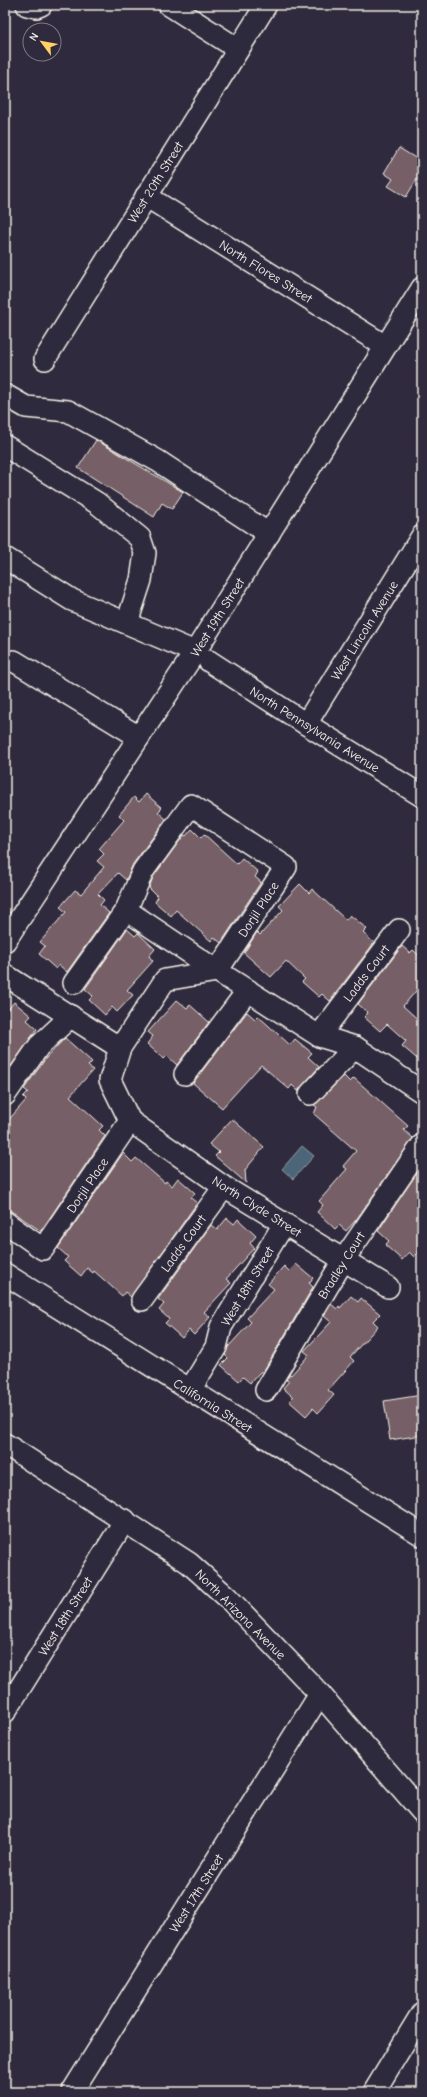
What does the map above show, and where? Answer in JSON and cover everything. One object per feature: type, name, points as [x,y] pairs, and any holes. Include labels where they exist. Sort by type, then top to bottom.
[{"type":"street","points":[[27,5],[36,7],[41,5]]},
{"type":"street","points":[[169,5],[238,49]]},
{"type":"street","name":"West 20th Street","points":[[45,359],[266,5]]},
{"type":"street","name":"North Flores Street","points":[[146,196],[385,346]]},
{"type":"street","name":"West 19th Street","points":[[5,941],[139,737],[202,656],[269,534],[422,288]]},
{"type":"street","points":[[5,395],[26,407],[68,411],[158,461],[269,534]]},
{"type":"street","points":[[5,446],[97,502],[140,538],[145,554],[141,580],[127,623]]},
{"type":"street","name":"West Lincoln Avenue","points":[[306,724],[422,536]]},
{"type":"street","name":"North Pennsylvania Avenue","points":[[5,558],[72,600],[202,656],[306,724],[422,796]]},
{"type":"street","points":[[14,661],[139,737]]},
{"type":"street","name":"Dorjil Place","points":[[126,910],[143,872],[192,805],[286,867],[217,971]]},
{"type":"street","points":[[74,983],[126,910],[318,1036],[355,1047],[422,1092]]},
{"type":"street","name":"Ladds Court","points":[[318,1036],[399,930]]},
{"type":"street","points":[[130,1121],[110,1080],[120,1048],[165,980],[217,971]]},
{"type":"street","points":[[5,975],[120,1048]]},
{"type":"street","points":[[185,1074],[248,990]]},
{"type":"street","points":[[5,1095],[39,1046],[71,1016]]},
{"type":"street","points":[[310,1094],[355,1047]]},
{"type":"street","name":"Dorjil Place","points":[[5,1222],[43,1249],[130,1121]]},
{"type":"street","name":"North Clyde Street","points":[[130,1121],[224,1187],[388,1287]]},
{"type":"street","name":"Bradley Court","points":[[266,1390],[344,1259],[422,1145]]},
{"type":"street","name":"Ladds Court","points":[[142,1300],[224,1187]]},
{"type":"street","name":"West 18th Street","points":[[190,1390],[216,1347],[221,1327],[284,1224]]},
{"type":"street","name":"California Street","points":[[5,1274],[422,1535]]},
{"type":"street","name":"North Arizona Avenue","points":[[5,1444],[125,1520],[189,1563],[227,1597],[320,1694],[422,1812]]},
{"type":"street","name":"West 18th Street","points":[[5,1712],[125,1520]]},
{"type":"street","name":"West 17th Street","points":[[72,2092],[320,1694]]},
{"type":"street","points":[[374,2092],[422,2013]]},
{"type":"water","points":[[302,1146],[314,1156],[293,1179],[282,1169]]},
{"type":"building","points":[[399,148],[422,162],[422,182],[417,179],[406,197],[388,186],[393,179],[384,173]]},
{"type":"building","points":[[96,440],[183,492],[172,509],[162,503],[154,517],[78,468]]},
{"type":"building","points":[[146,794],[162,808],[158,812],[166,819],[133,864],[126,880],[118,873],[98,894],[104,900],[100,905],[109,913],[67,972],[59,965],[56,969],[39,954],[45,946],[40,942],[66,912],[60,907],[75,890],[81,894],[104,867],[97,861],[104,854],[99,849],[124,820],[119,815],[134,797],[139,802]]},
{"type":"building","points":[[192,829],[201,838],[204,834],[237,864],[242,858],[258,872],[255,877],[261,882],[221,943],[214,937],[211,941],[176,910],[171,916],[155,902],[158,897],[149,888],[153,877],[184,835],[186,836]]},
{"type":"building","points":[[300,884],[309,893],[312,889],[346,920],[350,915],[367,929],[363,933],[374,943],[330,1001],[322,994],[319,997],[302,982],[305,979],[286,961],[271,977],[244,953],[257,932],[260,935],[283,910],[279,906]]},
{"type":"building","points":[[127,929],[135,936],[138,933],[155,949],[149,956],[153,961],[127,990],[133,995],[117,1012],[112,1007],[105,1015],[89,1000],[93,996],[85,989]]},
{"type":"building","points":[[402,946],[410,953],[413,950],[422,958],[422,984],[403,1006],[422,1023],[422,1063],[402,1046],[406,1041],[387,1024],[380,1031],[364,1017],[368,1013],[358,1004]]},
{"type":"building","points":[[177,1000],[187,1008],[190,1005],[209,1022],[177,1065],[167,1056],[164,1059],[147,1044],[153,1036],[148,1032]]},
{"type":"building","points":[[14,1002],[31,1016],[27,1020],[37,1029],[6,1073],[5,1013]]},
{"type":"building","points":[[247,1012],[255,1019],[258,1016],[290,1045],[295,1039],[312,1053],[308,1057],[319,1067],[298,1091],[292,1085],[289,1089],[261,1065],[222,1108],[193,1083]]},
{"type":"building","points":[[65,1038],[92,1062],[88,1066],[93,1070],[70,1096],[103,1126],[99,1130],[105,1136],[41,1231],[5,1207],[5,1124],[26,1100],[23,1097],[28,1092],[24,1089],[46,1058]]},
{"type":"building","points":[[344,1076],[350,1082],[354,1078],[408,1126],[404,1130],[413,1138],[356,1220],[346,1231],[339,1225],[335,1229],[317,1212],[323,1205],[319,1201],[347,1169],[343,1166],[356,1151],[314,1114],[317,1107],[314,1105]]},
{"type":"building","points":[[232,1119],[264,1147],[245,1170],[246,1183],[215,1156],[219,1152],[209,1144]]},
{"type":"building","points":[[123,1153],[132,1162],[136,1158],[165,1183],[166,1181],[172,1186],[178,1178],[195,1193],[191,1198],[197,1203],[131,1297],[125,1292],[122,1296],[94,1271],[93,1273],[87,1268],[81,1276],[64,1261],[68,1257],[58,1248]]},
{"type":"building","points":[[419,1170],[422,1173],[422,1248],[414,1257],[409,1252],[402,1260],[385,1245],[389,1241],[378,1231]]},
{"type":"building","points":[[227,1218],[234,1224],[238,1219],[256,1236],[250,1243],[254,1248],[226,1279],[231,1283],[204,1312],[210,1317],[194,1335],[189,1330],[182,1338],[165,1323],[169,1319],[159,1310],[164,1304],[158,1299],[211,1225],[217,1230]]},
{"type":"building","points":[[296,1264],[313,1278],[309,1283],[313,1287],[263,1372],[260,1372],[250,1383],[243,1377],[239,1381],[221,1365],[228,1358],[225,1355],[228,1347],[251,1322],[247,1318],[274,1289],[268,1284],[284,1266],[289,1271]]},
{"type":"building","points":[[351,1296],[358,1302],[361,1298],[380,1314],[373,1321],[378,1326],[350,1357],[354,1361],[328,1390],[334,1395],[318,1413],[313,1408],[306,1416],[289,1401],[293,1397],[283,1388],[289,1381],[286,1380],[289,1374],[291,1375],[309,1355],[304,1351],[331,1322],[324,1316],[331,1304],[337,1309],[339,1306],[340,1308]]},
{"type":"building","points":[[422,1395],[422,1435],[390,1440],[384,1401]]}]
